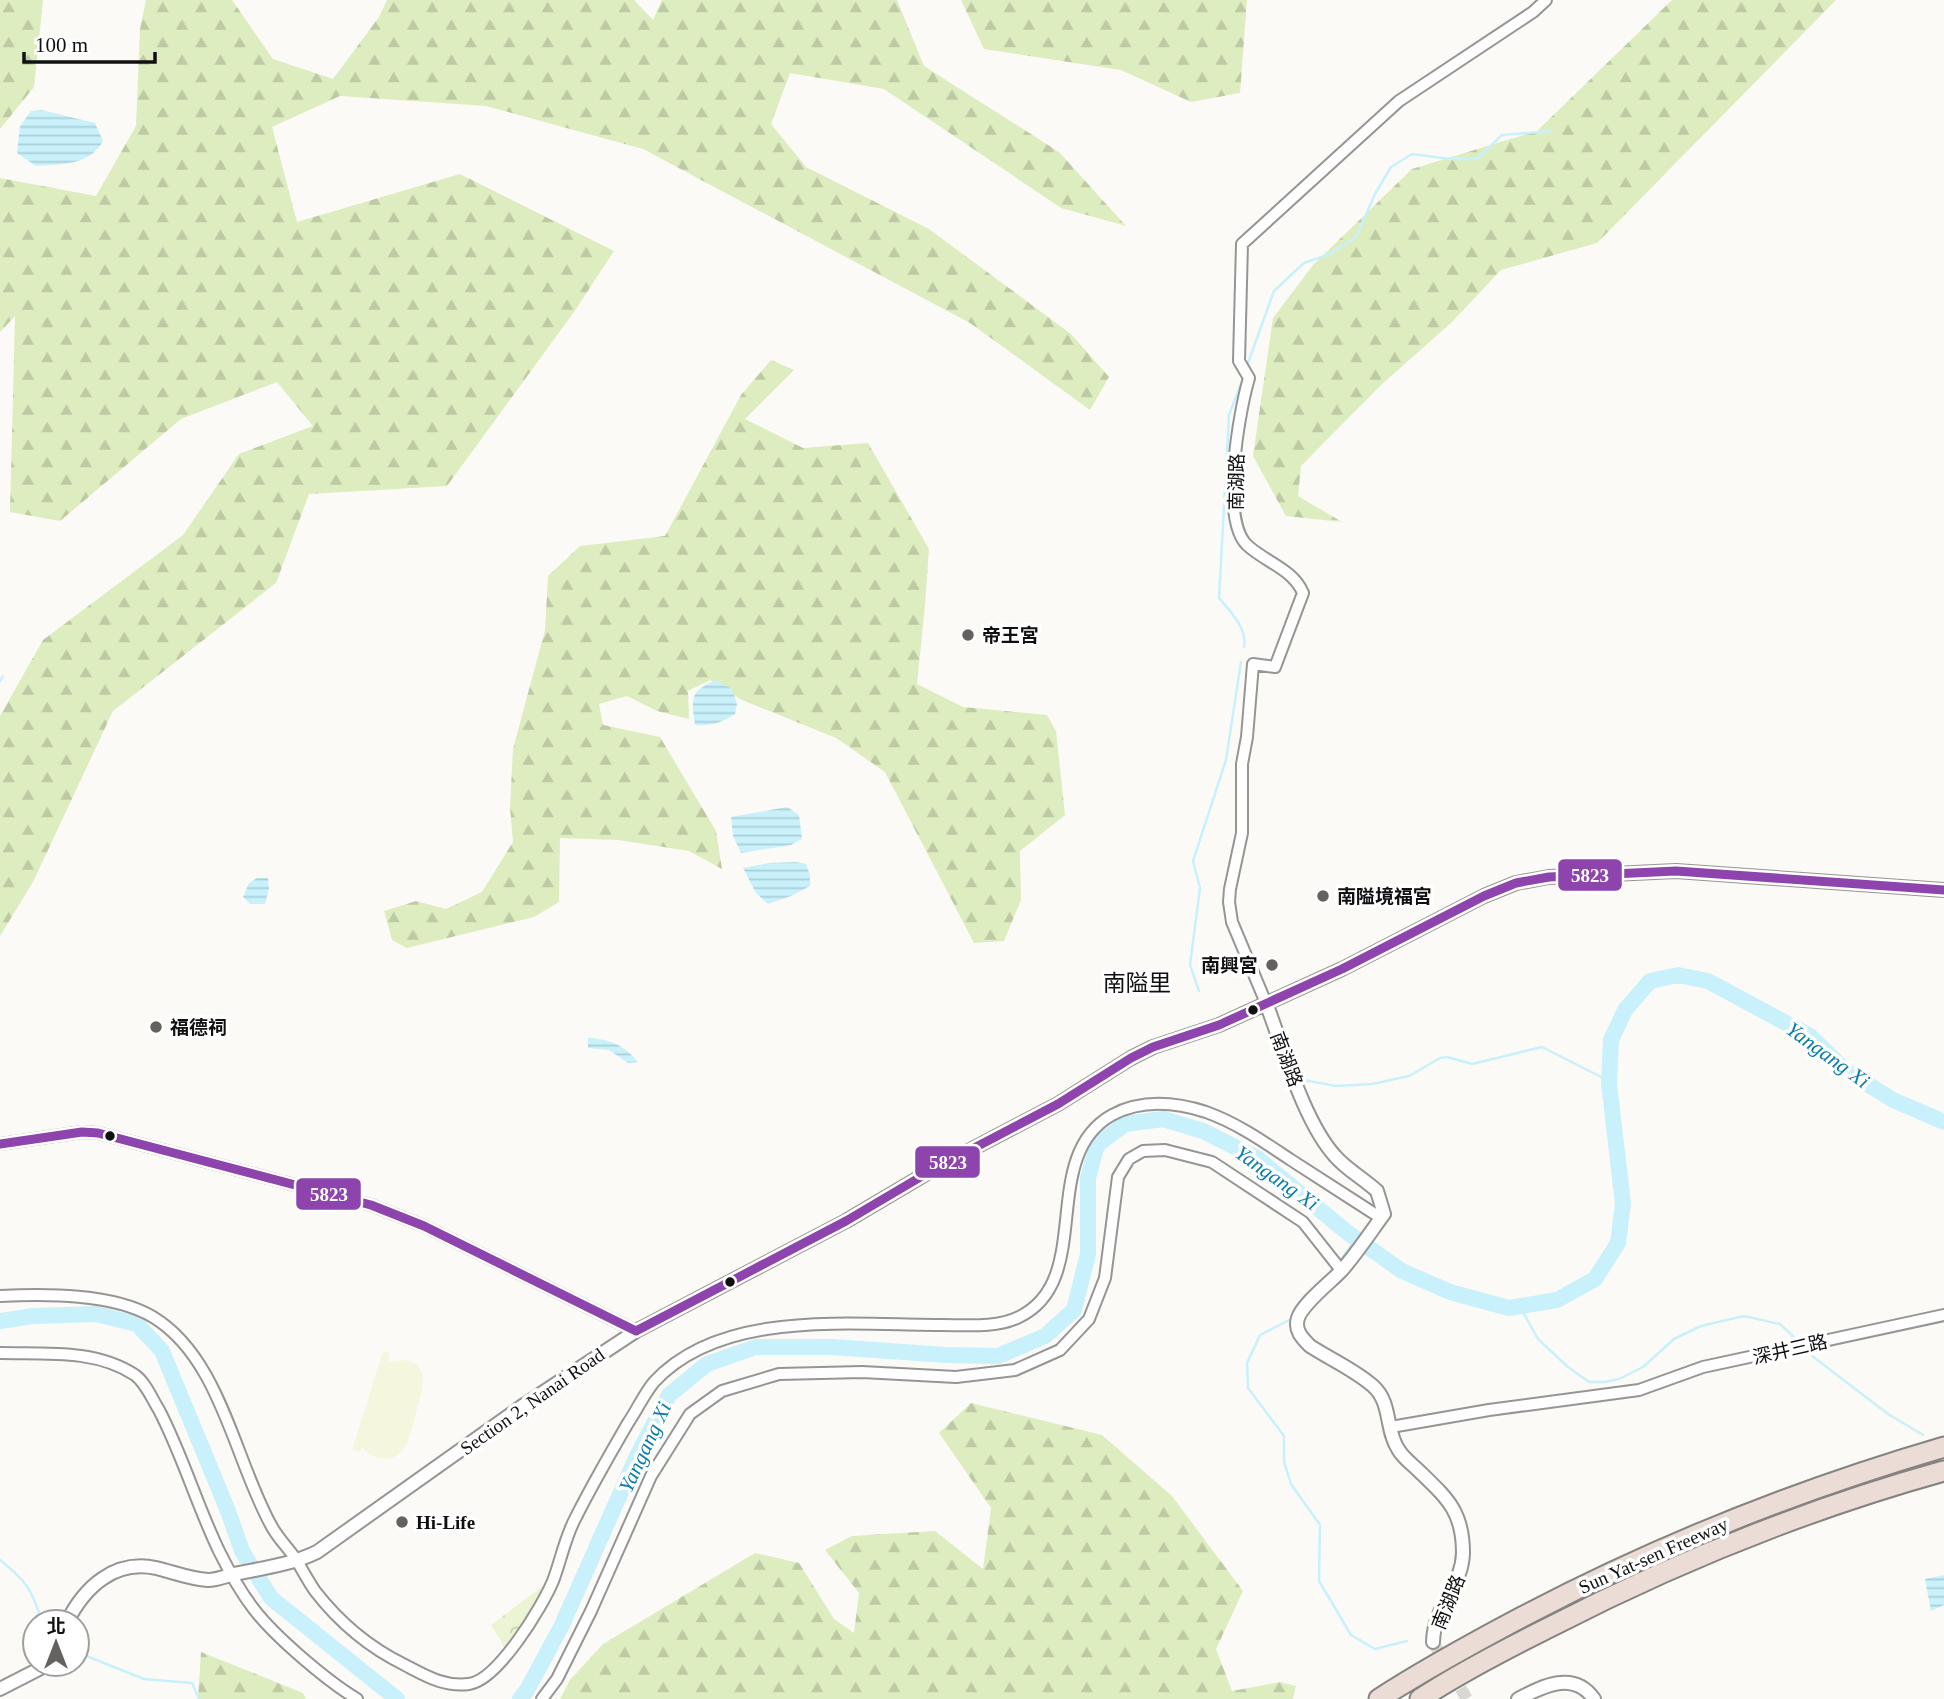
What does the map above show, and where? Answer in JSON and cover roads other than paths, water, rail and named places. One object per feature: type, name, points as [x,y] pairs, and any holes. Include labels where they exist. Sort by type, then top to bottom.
[{"type":"highway","name":"Sun Yat-sen Freeway","points":[[1379,1699],[1458,1650],[1604,1574],[1755,1510],[1944,1447]]},
{"type":"highway","name":"Sun Yat-sen Freeway","points":[[1420,1699],[1512,1646],[1666,1570],[1748,1536],[1944,1471]]},
{"type":"street","name":"南湖路","points":[[1381,1218],[1384,1214],[1377,1191],[1335,1156],[1304,1105],[1232,922],[1230,889],[1242,833],[1242,764],[1253,664],[1275,667],[1303,593],[1299,582],[1241,539],[1235,519],[1233,501],[1236,438],[1240,410],[1249,379],[1239,361],[1242,244],[1399,101],[1533,12],[1546,0]]},
{"type":"street","name":"Section 2, Nanai Road","points":[[74,1608],[78,1600],[98,1580],[129,1567],[153,1568],[186,1577],[211,1580],[298,1561],[317,1552],[521,1407],[636,1331],[846,1221],[934,1170],[1058,1104],[1131,1058],[1153,1047],[1219,1025],[1342,969],[1484,896],[1516,883],[1549,877],[1676,871],[1944,890]]},
{"type":"street","points":[[0,1296],[59,1295],[117,1305],[153,1317],[172,1332],[204,1372],[272,1527],[298,1561],[312,1587],[343,1623],[388,1657],[439,1682],[473,1684],[494,1671],[523,1633],[552,1585],[572,1523],[599,1471],[652,1384],[687,1354],[738,1334],[781,1325],[979,1325],[1014,1320],[1033,1309],[1046,1297],[1056,1274],[1074,1165],[1087,1137],[1103,1120],[1124,1108],[1170,1103],[1206,1112],[1241,1128],[1381,1218],[1342,1270],[1303,1222],[1212,1163],[1165,1150],[1143,1151],[1129,1159],[1118,1177],[1105,1278],[1089,1319],[1060,1350],[1015,1370],[956,1377],[862,1372],[779,1374],[722,1391],[690,1414],[651,1476],[591,1611],[557,1679],[542,1699]]},
{"type":"street","points":[[0,1144],[15,1144],[82,1132],[99,1133],[324,1191],[396,1214],[636,1331]]},
{"type":"street","name":"南湖路","points":[[1342,1270],[1303,1309],[1297,1329],[1310,1346],[1374,1387],[1386,1404],[1399,1450],[1448,1498],[1457,1516],[1461,1532],[1462,1568],[1434,1626],[1433,1642]]},
{"type":"street","name":"深井三路","points":[[1391,1427],[1489,1410],[1639,1390],[1703,1367],[1944,1315]]},
{"type":"street","points":[[0,1353],[94,1358],[114,1364],[138,1377],[174,1440],[219,1551],[253,1609],[295,1651],[357,1699]]},
{"type":"street","points":[[0,1689],[23,1678]]},
{"type":"street","points":[[1518,1699],[1555,1682],[1567,1681],[1579,1685],[1594,1699]]},
{"type":"water","points":[[42,110],[95,123],[103,141],[90,155],[74,162],[36,166],[17,153],[20,126],[31,111]]},
{"type":"water","points":[[716,680],[732,689],[737,704],[735,714],[716,723],[695,725],[694,696],[701,688]]},
{"type":"water","points":[[787,807],[799,815],[802,839],[791,845],[741,853],[733,836],[731,817]]},
{"type":"water","points":[[769,863],[806,864],[810,886],[768,904],[756,893],[743,868]]},
{"type":"water","points":[[257,878],[268,878],[269,889],[265,904],[250,904],[243,897],[249,883]]},
{"type":"water","points":[[588,1038],[616,1044],[638,1062],[628,1063],[609,1050],[588,1048]]},
{"type":"water","points":[[1944,1575],[1944,1605],[1931,1611],[1925,1579]]},
{"type":"waterway","points":[[1248,363],[1274,291],[1304,263],[1330,254],[1356,237],[1375,194],[1391,167],[1412,154],[1477,159],[1502,135],[1551,131]]},
{"type":"waterway","points":[[1242,381],[1229,415],[1219,598],[1241,627],[1244,647]]},
{"type":"waterway","points":[[1199,991],[1190,965],[1200,888],[1193,861],[1226,760],[1241,662]]},
{"type":"waterway","points":[[0,681],[3,676]]},
{"type":"waterway","name":"Yangang Xi","points":[[520,1699],[562,1625],[637,1456],[669,1395],[707,1364],[756,1347],[832,1347],[998,1356],[1045,1336],[1074,1310],[1088,1254],[1088,1178],[1097,1145],[1125,1124],[1163,1119],[1203,1131],[1257,1158],[1348,1233],[1402,1271],[1450,1292],[1509,1308],[1557,1300],[1595,1279],[1618,1243],[1623,1203],[1609,1084],[1611,1040],[1625,1010],[1650,981],[1678,975],[1708,981],[1810,1036],[1845,1070],[1893,1100],[1944,1122]]},
{"type":"waterway","points":[[1304,1080],[1336,1086],[1372,1084],[1409,1076],[1440,1058],[1447,1057],[1472,1064],[1542,1047],[1609,1081]]},
{"type":"waterway","points":[[1339,1262],[1356,1239]]},
{"type":"waterway","points":[[1520,1307],[1538,1339],[1589,1382],[1619,1379],[1643,1367],[1674,1339],[1701,1326],[1744,1316],[1780,1324],[1796,1339]]},
{"type":"waterway","name":"Yangang Xi","points":[[0,1321],[33,1316],[96,1314],[137,1324],[162,1351],[242,1551],[271,1598],[397,1699]]},
{"type":"waterway","points":[[1293,1318],[1260,1335],[1247,1363],[1248,1388],[1284,1436],[1284,1462],[1291,1484],[1320,1525],[1319,1581],[1351,1635],[1375,1649],[1407,1641]]},
{"type":"waterway","points":[[1807,1352],[1888,1414],[1923,1435]]},
{"type":"waterway","points":[[0,1560],[27,1587],[37,1608]]},
{"type":"waterway","points":[[91,1658],[144,1679],[192,1683],[199,1699]]},
{"type":"tunnel","points":[[1433,1642],[1467,1699]]},
{"type":"place","name":"帝王宮","points":[[968,635]]},
{"type":"place","name":"南隘境福宮","points":[[1323,896]]},
{"type":"place","name":"南興宮","points":[[1272,965]]},
{"type":"place","name":"福德祠","points":[[156,1027]]},
{"type":"place","name":"Hi-Life","points":[[402,1522]]},
{"type":"district","name":"南隘里","points":[[1137,983]]}]
